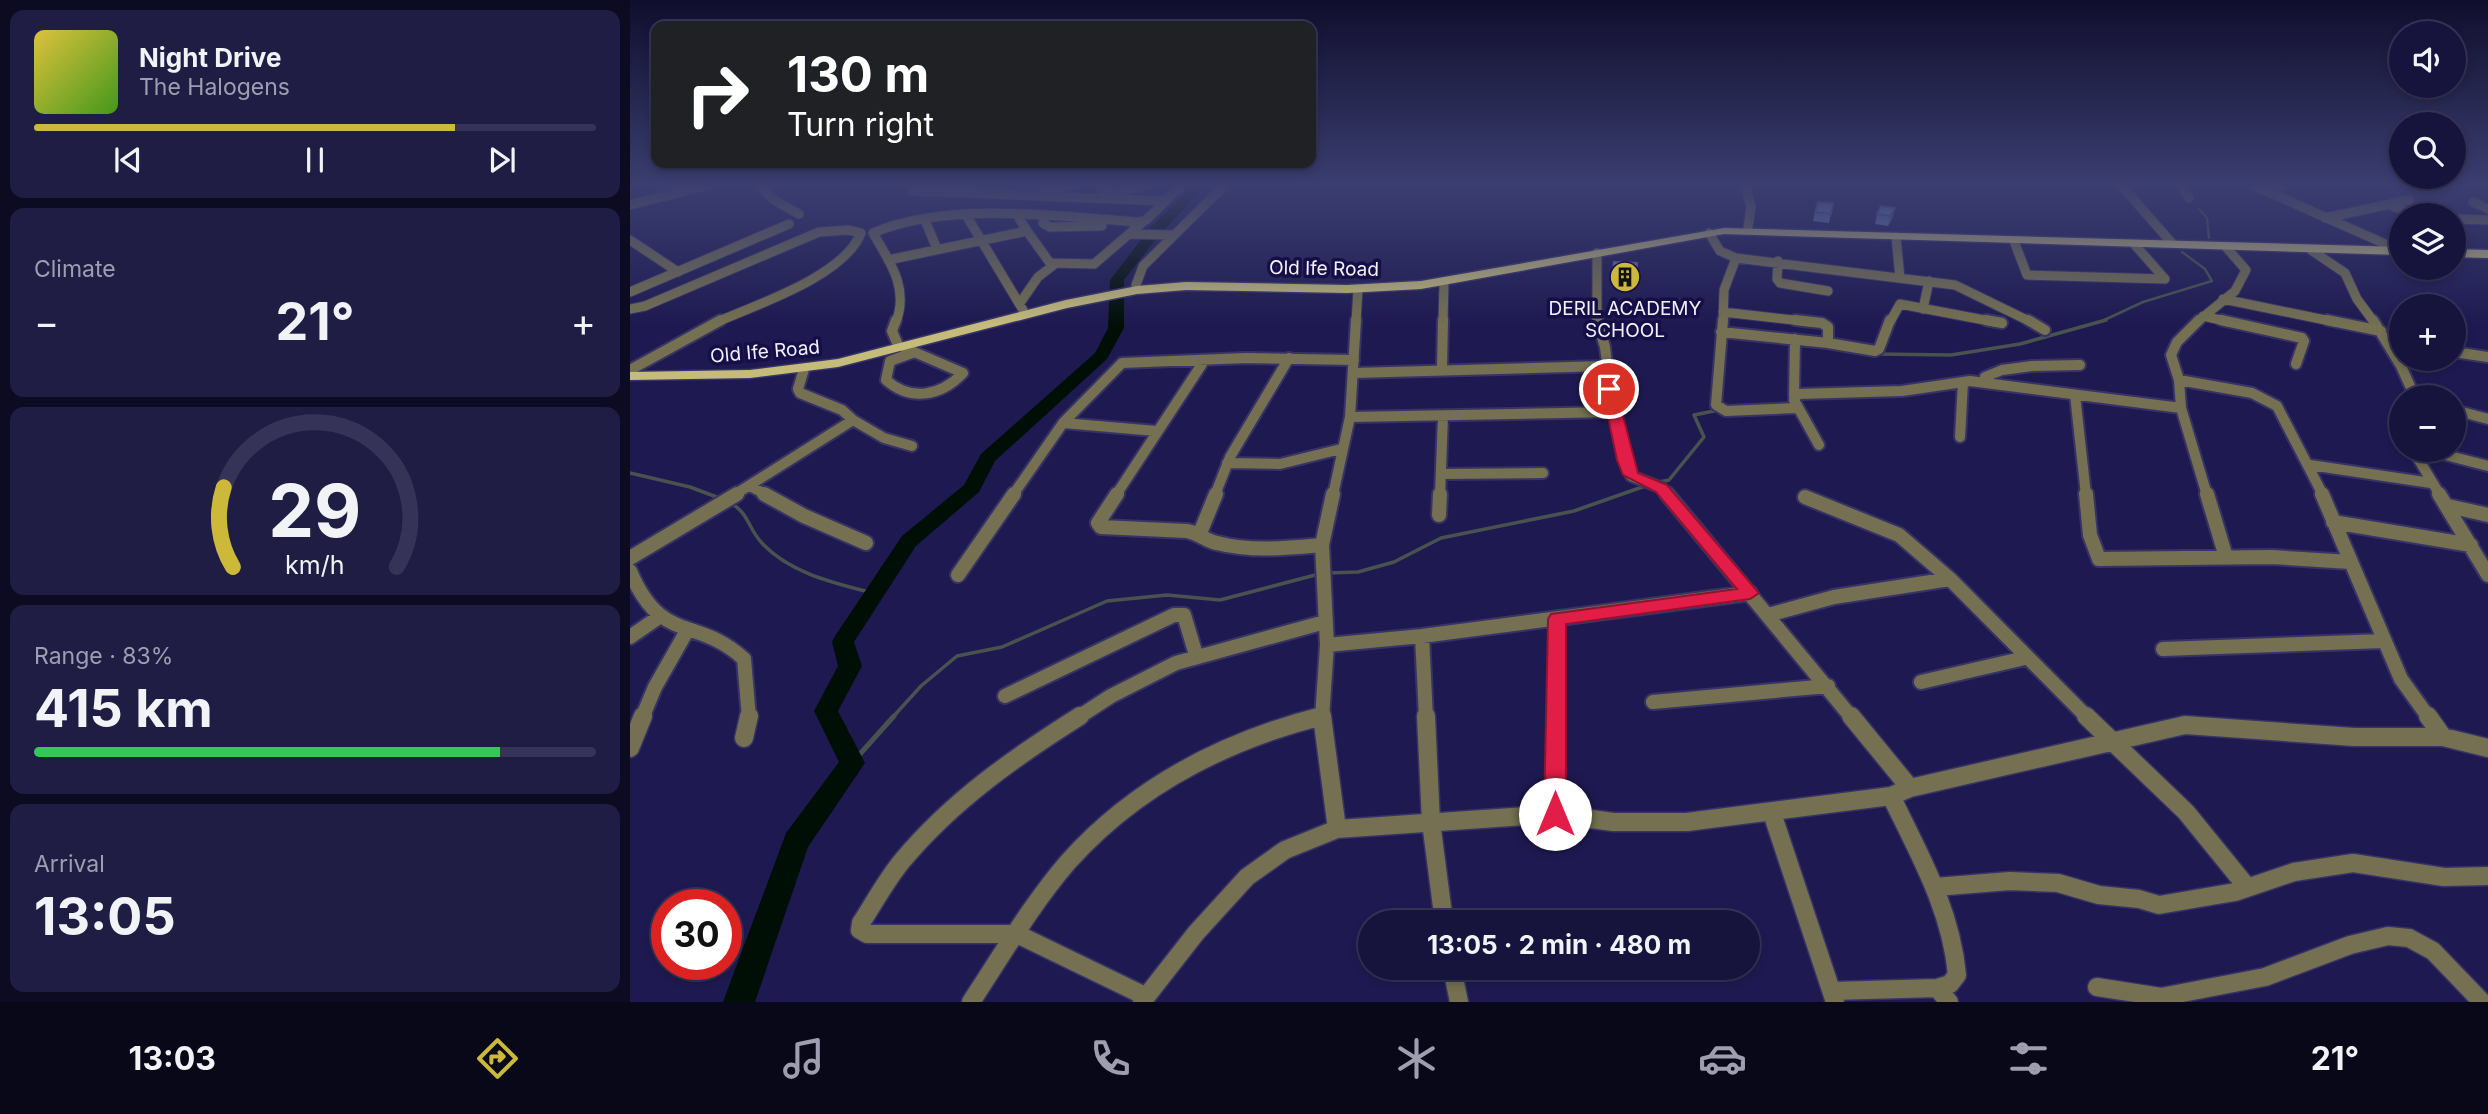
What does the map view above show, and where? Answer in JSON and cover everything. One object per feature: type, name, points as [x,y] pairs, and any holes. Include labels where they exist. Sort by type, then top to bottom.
[{"type":"main road","name":"Old Ife Road","points":[[630,376],[807,363],[905,349],[1022,307],[1113,291],[1187,283],[1358,289],[1444,282],[1685,232]]},
{"type":"main road","name":"Old Ife Road","points":[[630,370],[750,374],[804,369],[905,349],[1136,285],[1397,283],[1726,232]]},
{"type":"main road","name":"Old Ife Road","points":[[1786,232],[1896,237],[2171,242],[2311,250],[2389,249]]},
{"type":"main road","name":"Old Ife Road","points":[[1846,232],[2135,245],[2389,249]]},
{"type":"main road","points":[[2466,251],[2488,252]]},
{"type":"street","points":[[630,292],[771,232]]},
{"type":"street","points":[[630,309],[645,306],[822,232]]},
{"type":"street","points":[[630,370],[710,325],[823,271],[858,246],[862,233],[856,232]]},
{"type":"street","points":[[874,232],[903,293],[902,305],[892,331],[905,349],[941,361],[963,373],[925,396],[909,395],[886,380],[890,360],[905,349]]},
{"type":"street","points":[[930,232],[937,250]]},
{"type":"street","points":[[976,232],[1000,276],[1022,307],[1038,276],[1055,264]]},
{"type":"street","points":[[888,260],[1023,232]]},
{"type":"street","points":[[1028,232],[1046,259],[1055,264],[1099,263],[1134,232]]},
{"type":"street","points":[[1136,285],[1143,266],[1174,232]]},
{"type":"street","points":[[2162,232],[2171,242]]},
{"type":"street","points":[[2357,232],[2389,245]]},
{"type":"street","points":[[1709,233],[1720,251],[1736,258],[1778,261],[1955,285],[2011,310],[2045,330]]},
{"type":"street","points":[[1132,234],[1170,235]]},
{"type":"street","points":[[1896,237],[1900,278]]},
{"type":"street","points":[[630,240],[678,272]]},
{"type":"street","points":[[2014,241],[2019,260],[2027,275],[2165,279],[2135,245]]},
{"type":"street","points":[[2226,557],[2181,408],[2179,380],[2171,355],[2173,348],[2203,316],[2241,288],[2246,270],[2227,247]]},
{"type":"street","points":[[2311,250],[2345,273],[2357,299],[2389,344]]},
{"type":"street","points":[[1597,253],[1595,318],[1605,346],[1605,366],[1613,412],[1631,475],[1662,488],[1828,685],[1910,788]]},
{"type":"street","points":[[1736,258],[1724,290],[1716,405],[1720,410],[1795,402],[1810,393],[1902,391],[1963,382],[2181,408]]},
{"type":"street","points":[[1778,261],[1777,279],[1780,283],[1828,291]]},
{"type":"street","points":[[1923,309],[1928,281]]},
{"type":"street","points":[[1442,368],[1444,282]]},
{"type":"street","points":[[1337,829],[1322,716],[1327,645],[1322,545],[1350,416],[1358,289]]},
{"type":"street","points":[[2223,299],[2381,331]]},
{"type":"street","points":[[1721,332],[1879,349],[1897,305],[2002,323]]},
{"type":"street","points":[[1723,312],[1827,325],[1828,343]]},
{"type":"street","points":[[2203,316],[2302,338],[2304,341],[2296,364]]},
{"type":"street","points":[[1795,339],[1795,402],[1819,445]]},
{"type":"street","points":[[2466,353],[2488,356]]},
{"type":"street","points":[[1200,533],[1227,463],[1246,426],[1289,358]]},
{"type":"street","points":[[958,575],[1063,424],[1097,385],[1126,360],[1354,360]]},
{"type":"street","points":[[1204,361],[1098,523],[1101,527],[1127,531],[1200,533],[1212,542],[1249,548],[1284,550],[1322,545]]},
{"type":"street","points":[[1985,383],[1985,376],[2001,370],[2080,365]]},
{"type":"street","points":[[1354,373],[1442,368],[1605,366]]},
{"type":"street","points":[[804,369],[798,389],[800,393],[842,410],[884,438],[912,446]]},
{"type":"street","points":[[2179,380],[2252,393],[2272,401],[2281,411],[2310,465],[2401,679],[2443,737]]},
{"type":"street","points":[[1960,437],[1963,382]]},
{"type":"street","points":[[2075,395],[2090,535],[2096,556],[2103,560],[2121,561],[2293,557],[2350,562]]},
{"type":"street","points":[[1350,416],[1613,412]]},
{"type":"street","points":[[2466,413],[2488,419]]},
{"type":"street","points":[[1439,515],[1443,416]]},
{"type":"street","points":[[630,558],[750,486],[853,419]]},
{"type":"street","points":[[1063,424],[1156,432]]},
{"type":"street","points":[[1227,463],[1280,464],[1341,449]]},
{"type":"street","points":[[2466,460],[2488,466]]},
{"type":"street","points":[[2420,462],[2488,575]]},
{"type":"street","points":[[2310,465],[2431,483]]},
{"type":"street","points":[[1441,474],[1543,473]]},
{"type":"street","points":[[750,486],[804,516],[866,543]]},
{"type":"street","points":[[1805,497],[1899,535],[1950,579],[2025,658],[2116,742],[2186,812],[2247,887]]},
{"type":"street","points":[[2448,506],[2488,515]]},
{"type":"street","points":[[2333,522],[2471,545]]},
{"type":"street","points":[[630,571],[635,594],[659,617],[727,642],[744,659],[749,703],[744,738]]},
{"type":"street","points":[[1768,615],[1834,597],[1950,579]]},
{"type":"street","points":[[1327,645],[1422,636],[1750,593]]},
{"type":"street","points":[[1005,696],[1174,615],[1184,615],[1196,655]]},
{"type":"street","points":[[630,637],[659,617]]},
{"type":"street","points":[[1555,814],[1557,619]]},
{"type":"street","points":[[1325,622],[1196,655],[1111,696],[1012,759],[978,786],[901,863],[861,923],[860,930],[867,934],[1017,934],[1143,999],[1247,877],[1285,850],[1337,829],[1555,814],[1613,822],[1687,822],[1772,813],[1891,796],[1910,788],[2171,728],[2201,724],[2294,734],[2443,737],[2488,748]]},
{"type":"street","points":[[631,745],[655,687],[688,629]]},
{"type":"street","points":[[1422,636],[1432,822],[1443,910]]},
{"type":"street","points":[[2163,649],[2384,641]]},
{"type":"street","points":[[1921,682],[2025,658]]},
{"type":"street","points":[[1653,702],[1828,685]]},
{"type":"street","points":[[971,1002],[1052,882],[1082,847],[1125,810],[1202,759],[1231,744],[1322,716]]},
{"type":"street","points":[[1772,813],[1834,997],[1943,995],[1957,975],[1957,957],[1935,887],[1891,796]]},
{"type":"street","points":[[1935,887],[2010,881],[2058,883],[2099,895],[2139,899],[2159,905],[2247,887],[2294,872],[2353,863],[2444,877],[2488,876]]},
{"type":"street","points":[[2097,988],[2162,1000],[2265,977],[2350,945],[2388,936],[2409,938],[2433,951],[2482,1002]]},
{"type":"street","points":[[1454,980],[1459,1002]]},
{"type":"building","points":[[1614,262],[1637,263],[1637,271],[1613,271]]},
{"type":"waterway","points":[[739,1002],[796,842],[852,763],[826,711],[850,666],[843,642],[909,541],[972,488],[987,458],[1101,356],[1116,328],[1117,280],[1154,232]]},
{"type":"waterway","points":[[2208,232],[2209,238]]},
{"type":"waterway","points":[[2102,321],[2143,302],[2212,281],[2205,269],[2182,252]]},
{"type":"waterway","points":[[2102,321],[2106,320]]},
{"type":"waterway","points":[[1876,354],[1951,355],[2020,344],[2102,321]]},
{"type":"waterway","points":[[1659,482],[1669,480],[1704,437],[1694,415],[1719,410]]},
{"type":"waterway","points":[[630,473],[690,487],[722,499]]},
{"type":"waterway","points":[[1327,573],[1358,572],[1394,562],[1441,538],[1574,511],[1648,485]]},
{"type":"waterway","points":[[732,504],[742,512],[761,542],[785,562],[813,575],[873,593]]},
{"type":"waterway","points":[[892,718],[921,686],[957,656],[1002,647],[1107,601],[1167,595],[1220,600],[1319,574]]},
{"type":"waterway","points":[[852,763],[894,716]]},
{"type":"place","name":"DERIL ACADEMY SCHOOL","points":[[1625,277]]},
{"type":"route","points":[[1555,814],[1557,619],[1750,593],[1662,488],[1631,475],[1609,389]]}]
